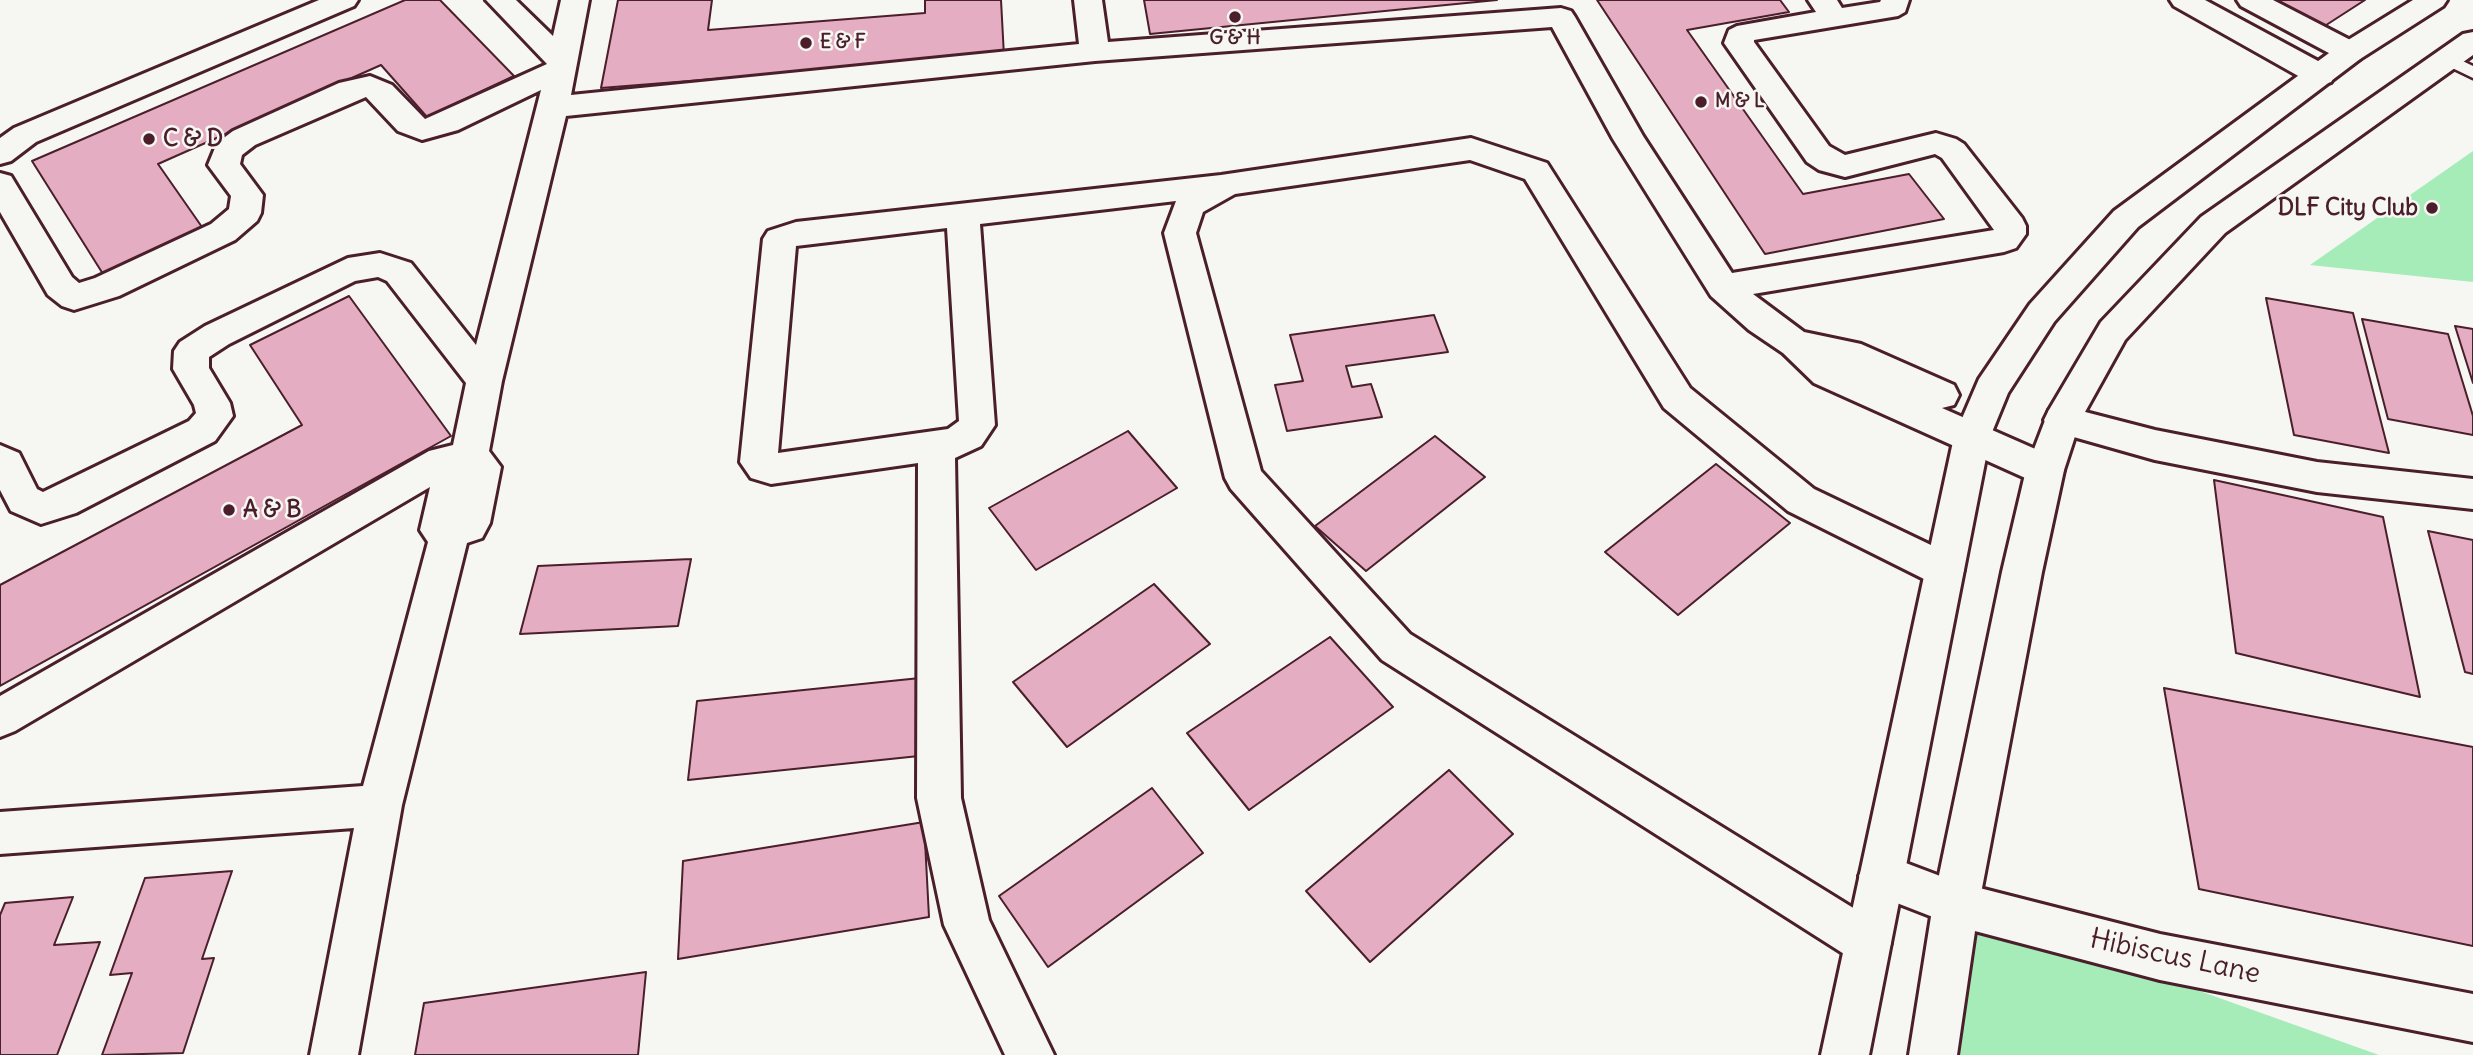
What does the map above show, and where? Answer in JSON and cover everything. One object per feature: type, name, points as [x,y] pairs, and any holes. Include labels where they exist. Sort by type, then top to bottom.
[{"type":"street","points":[[0,153],[25,135],[344,0]]},
{"type":"street","points":[[500,0],[560,65]]},
{"type":"street","points":[[469,456],[484,381],[553,107],[575,0]]},
{"type":"street","points":[[1088,0],[1095,52]]},
{"type":"street","points":[[1723,287],[2004,240],[2010,234],[2010,226],[1953,151],[1945,146],[1936,144],[1845,166],[1830,162],[1818,154],[1739,43],[1739,36],[1747,32],[1828,9],[1888,10],[1895,6],[1895,0]]},
{"type":"street","points":[[2184,0],[2320,75]]},
{"type":"street","points":[[2250,0],[2350,52]]},
{"type":"street","points":[[1845,1055],[1944,570],[1977,425],[1992,389],[2042,313],[2126,219],[2350,52],[2433,0]]},
{"type":"street","points":[[553,107],[1558,8],[1629,139],[1723,287],[1761,321],[1795,344],[1826,373],[1977,425],[2053,445],[2155,445],[2317,477],[2473,494]]},
{"type":"street","points":[[1933,1055],[1956,904],[2053,445],[2113,331],[2213,225],[2465,58]]},
{"type":"street","points":[[0,184],[60,286],[74,297],[107,287],[223,232],[245,213],[247,195],[224,165],[228,150],[244,138],[350,90],[370,86],[381,92],[409,124],[422,131],[447,123],[560,65]]},
{"type":"street","points":[[963,215],[977,425],[968,436],[955,443],[771,469],[764,467],[760,462],[780,239],[796,234],[1227,184],[1471,149],[1536,171],[1677,398],[1801,500],[1944,570]]},
{"type":"street","points":[[1227,184],[1189,206],[1180,233],[1244,478],[1396,647],[1868,943]]},
{"type":"street","points":[[0,460],[6,464],[24,500],[41,508],[63,502],[202,431],[215,416],[212,403],[191,369],[192,351],[217,335],[348,270],[380,265],[399,272],[484,381]]},
{"type":"street","points":[[936,446],[939,798],[967,925],[1030,1055]]},
{"type":"street","points":[[334,1055],[380,805],[451,530],[468,527],[471,523],[482,467],[469,456]]},
{"type":"street","points":[[0,718],[442,462],[469,456]]},
{"type":"street","points":[[0,833],[380,805]]},
{"type":"street","name":"Hibiscus Lane","points":[[1882,876],[1956,904],[2160,957],[2473,1018]]},
{"type":"green space","name":"DLF City Club","points":[[2473,151],[2473,282],[2310,265]]},
{"type":"green space","points":[[1956,904],[2379,1055],[1949,1055]]},
{"type":"building","name":"C & D","points":[[405,0],[440,0],[514,76],[427,117],[381,65],[158,164],[202,227],[103,274],[32,161]]},
{"type":"building","name":"E & F","points":[[618,0],[712,0],[708,30],[925,13],[925,0],[1001,0],[1004,56],[601,88]]},
{"type":"building","name":"G & H","points":[[1144,0],[1497,0],[1150,34]]},
{"type":"building","name":"M & L","points":[[1597,0],[1780,0],[1789,12],[1687,30],[1803,194],[1909,174],[1944,219],[1765,254]]},
{"type":"building","points":[[2267,0],[2365,0],[2320,29]]},
{"type":"building","name":"A & B","points":[[349,296],[451,436],[0,686],[0,585],[302,425],[250,345]]},
{"type":"building","points":[[2266,298],[2353,313],[2389,453],[2294,435]]},
{"type":"building","points":[[1434,315],[1448,352],[1346,366],[1352,387],[1371,384],[1382,417],[1287,431],[1275,385],[1303,381],[1290,335]]},
{"type":"building","points":[[2362,319],[2448,334],[2473,416],[2473,435],[2388,419]]},
{"type":"building","points":[[2455,326],[2473,329],[2473,383]]},
{"type":"building","points":[[1128,431],[1177,488],[1036,570],[989,508]]},
{"type":"building","points":[[1435,436],[1485,477],[1366,571],[1315,526]]},
{"type":"building","points":[[1716,464],[1790,523],[1678,615],[1605,552]]},
{"type":"building","points":[[2214,480],[2383,517],[2420,697],[2236,653]]},
{"type":"building","points":[[2428,531],[2473,540],[2473,674],[2465,672]]},
{"type":"building","points":[[691,559],[678,626],[520,634],[538,566]]},
{"type":"building","points":[[1154,584],[1210,644],[1067,747],[1013,682]]},
{"type":"building","points":[[1330,637],[1393,707],[1249,810],[1187,733]]},
{"type":"building","points":[[920,678],[919,756],[688,780],[697,701]]},
{"type":"building","points":[[2164,688],[2473,747],[2473,946],[2199,889]]},
{"type":"building","points":[[1449,770],[1513,834],[1370,962],[1306,891]]},
{"type":"building","points":[[1152,788],[1203,853],[1048,967],[999,896]]},
{"type":"building","points":[[924,822],[929,917],[678,959],[683,861]]},
{"type":"building","points":[[232,871],[202,959],[214,958],[183,1053],[102,1055],[132,973],[110,975],[145,878]]},
{"type":"building","points":[[73,897],[54,945],[100,942],[57,1055],[0,1055],[0,915],[5,903]]},
{"type":"building","points":[[646,972],[638,1055],[415,1055],[424,1003]]},
{"type":"place","name":"G & H","points":[[1235,17]]},
{"type":"place","name":"E & F","points":[[806,43]]},
{"type":"place","name":"M & L","points":[[1701,102]]},
{"type":"place","name":"C & D","points":[[149,139]]},
{"type":"place","name":"DLF City Club","points":[[2432,208]]},
{"type":"place","name":"A & B","points":[[229,510]]}]
